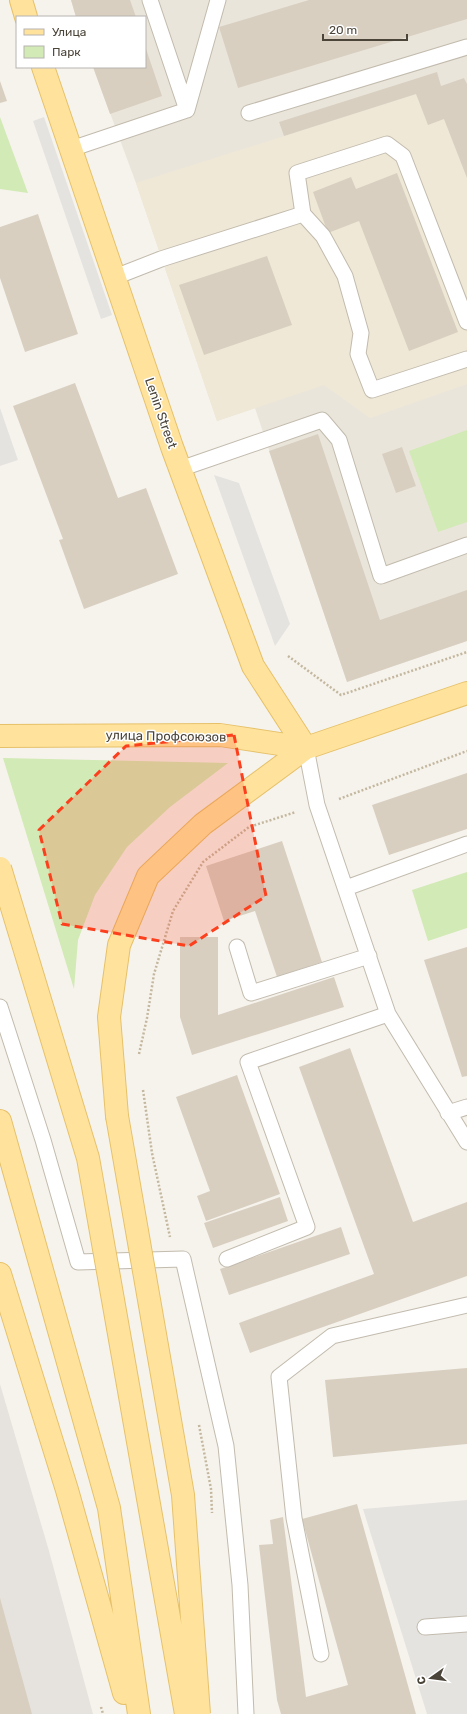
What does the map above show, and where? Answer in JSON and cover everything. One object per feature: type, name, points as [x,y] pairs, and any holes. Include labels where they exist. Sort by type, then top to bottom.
[{"type":"main road","points":[[21,0],[26,16]]},
{"type":"main road","name":"Lenin Street","points":[[43,68],[180,469],[253,666],[306,748]]},
{"type":"main road","name":"улица Профсоюзов","points":[[0,736],[220,735],[306,748],[467,693]]},
{"type":"main road","points":[[199,1714],[183,1495],[117,1116],[109,1017],[119,945],[148,876],[204,824],[306,748]]},
{"type":"main road","points":[[0,868],[88,1158],[186,1714]]},
{"type":"main road","points":[[0,1121],[109,1508],[139,1714]]},
{"type":"main road","points":[[0,1274],[67,1490],[130,1714]]},
{"type":"lane","points":[[150,0],[187,110]]},
{"type":"lane","points":[[187,110],[218,0]]},
{"type":"lane","points":[[248,113],[467,47]]},
{"type":"lane","points":[[71,149],[187,110]]},
{"type":"lane","points":[[467,322],[403,156],[387,144],[297,174],[303,214],[323,236],[345,276],[361,333],[358,354],[372,390],[467,359]]},
{"type":"lane","points":[[115,277],[161,259],[303,214]]},
{"type":"lane","points":[[180,469],[322,420],[339,440],[381,576],[467,545]]},
{"type":"lane","points":[[306,748],[317,805],[388,1014],[467,1142]]},
{"type":"lane","points":[[346,888],[467,844]]},
{"type":"lane","points":[[237,947],[252,993],[369,956]]},
{"type":"lane","points":[[0,1007],[43,1140],[78,1262],[183,1259],[226,1446],[240,1585],[246,1714]]},
{"type":"lane","points":[[227,1259],[307,1227],[248,1062],[388,1014]]},
{"type":"lane","points":[[448,1113],[467,1107]]},
{"type":"lane","points":[[321,1654],[294,1518],[279,1377],[332,1336],[467,1305]]},
{"type":"lane","points":[[425,1627],[467,1624]]},
{"type":"path","points":[[288,656],[341,695],[467,652]]},
{"type":"path","points":[[353,794],[467,751]]},
{"type":"path","points":[[138,1060],[154,974],[173,911],[203,862],[249,827],[317,805]]},
{"type":"path","points":[[142,1083],[152,1153],[174,1259]]},
{"type":"highlighted area","points":[[234,735],[266,896],[189,946],[62,924],[39,830],[126,746]]},
{"type":"shaded area","points":[[71,0],[467,0],[467,641],[347,682],[255,408],[217,421],[136,183],[93,68],[146,68],[146,16],[76,16]]},
{"type":"shaded area","points":[[417,94],[444,119],[467,178],[467,384],[370,418],[324,385],[217,421],[136,183]]},
{"type":"shaded area","points":[[44,117],[112,315],[101,319],[33,121]]},
{"type":"shaded area","points":[[0,408],[18,460],[0,466]]},
{"type":"shaded area","points":[[214,475],[239,483],[290,624],[275,646]]},
{"type":"shaded area","points":[[0,1384],[49,1551],[93,1714],[0,1714]]},
{"type":"shaded area","points":[[467,1500],[467,1714],[427,1714],[363,1509]]},
{"type":"green space","points":[[0,117],[28,193],[0,189]]},
{"type":"green space","points":[[467,430],[467,522],[438,532],[409,451]]},
{"type":"green space","points":[[3,758],[228,763],[170,807],[127,847],[95,895],[78,940],[74,989]]},
{"type":"green space","points":[[467,872],[467,928],[428,941],[412,890]]},
{"type":"building","points":[[71,0],[130,0],[136,16],[76,16]]},
{"type":"building","points":[[309,0],[467,0],[467,19],[238,88],[219,27]]},
{"type":"building","points":[[146,49],[162,96],[110,114],[93,68],[146,68]]},
{"type":"building","points":[[437,72],[441,86],[464,78],[467,84],[467,178],[444,119],[428,125],[416,94],[284,136],[279,122]]},
{"type":"building","points":[[0,81],[7,101],[0,103]]},
{"type":"building","points":[[397,173],[458,332],[409,351],[359,221],[328,233],[313,192],[351,177],[356,189]]},
{"type":"building","points":[[38,214],[78,334],[25,352],[0,278],[0,227]]},
{"type":"building","points":[[267,256],[292,325],[204,355],[179,285]]},
{"type":"building","points":[[75,383],[118,498],[146,488],[178,574],[84,609],[59,540],[63,539],[13,406]]},
{"type":"building","points":[[318,434],[380,620],[467,590],[467,641],[347,682],[269,451]]},
{"type":"building","points":[[402,447],[416,486],[396,493],[382,454]]},
{"type":"building","points":[[467,773],[467,829],[389,855],[372,805]]},
{"type":"building","points":[[282,841],[322,962],[277,977],[255,911],[224,921],[206,866]]},
{"type":"building","points":[[180,937],[218,937],[218,1015],[334,977],[344,1007],[192,1055],[180,1017]]},
{"type":"building","points":[[467,947],[467,1076],[462,1077],[424,960]]},
{"type":"building","points":[[350,1048],[413,1222],[467,1202],[467,1276],[250,1353],[239,1323],[374,1274],[299,1067]]},
{"type":"building","points":[[237,1075],[280,1194],[206,1221],[197,1196],[210,1191],[176,1097]]},
{"type":"building","points":[[280,1197],[288,1221],[213,1248],[204,1223]]},
{"type":"building","points":[[341,1227],[350,1254],[229,1295],[220,1269]]},
{"type":"building","points":[[467,1368],[467,1444],[333,1457],[325,1380]]},
{"type":"building","points":[[357,1504],[416,1714],[281,1714],[277,1700],[259,1545],[273,1544],[270,1520],[283,1517],[306,1697],[348,1685],[302,1519]]},
{"type":"building","points":[[0,1598],[32,1714],[0,1714]]}]
